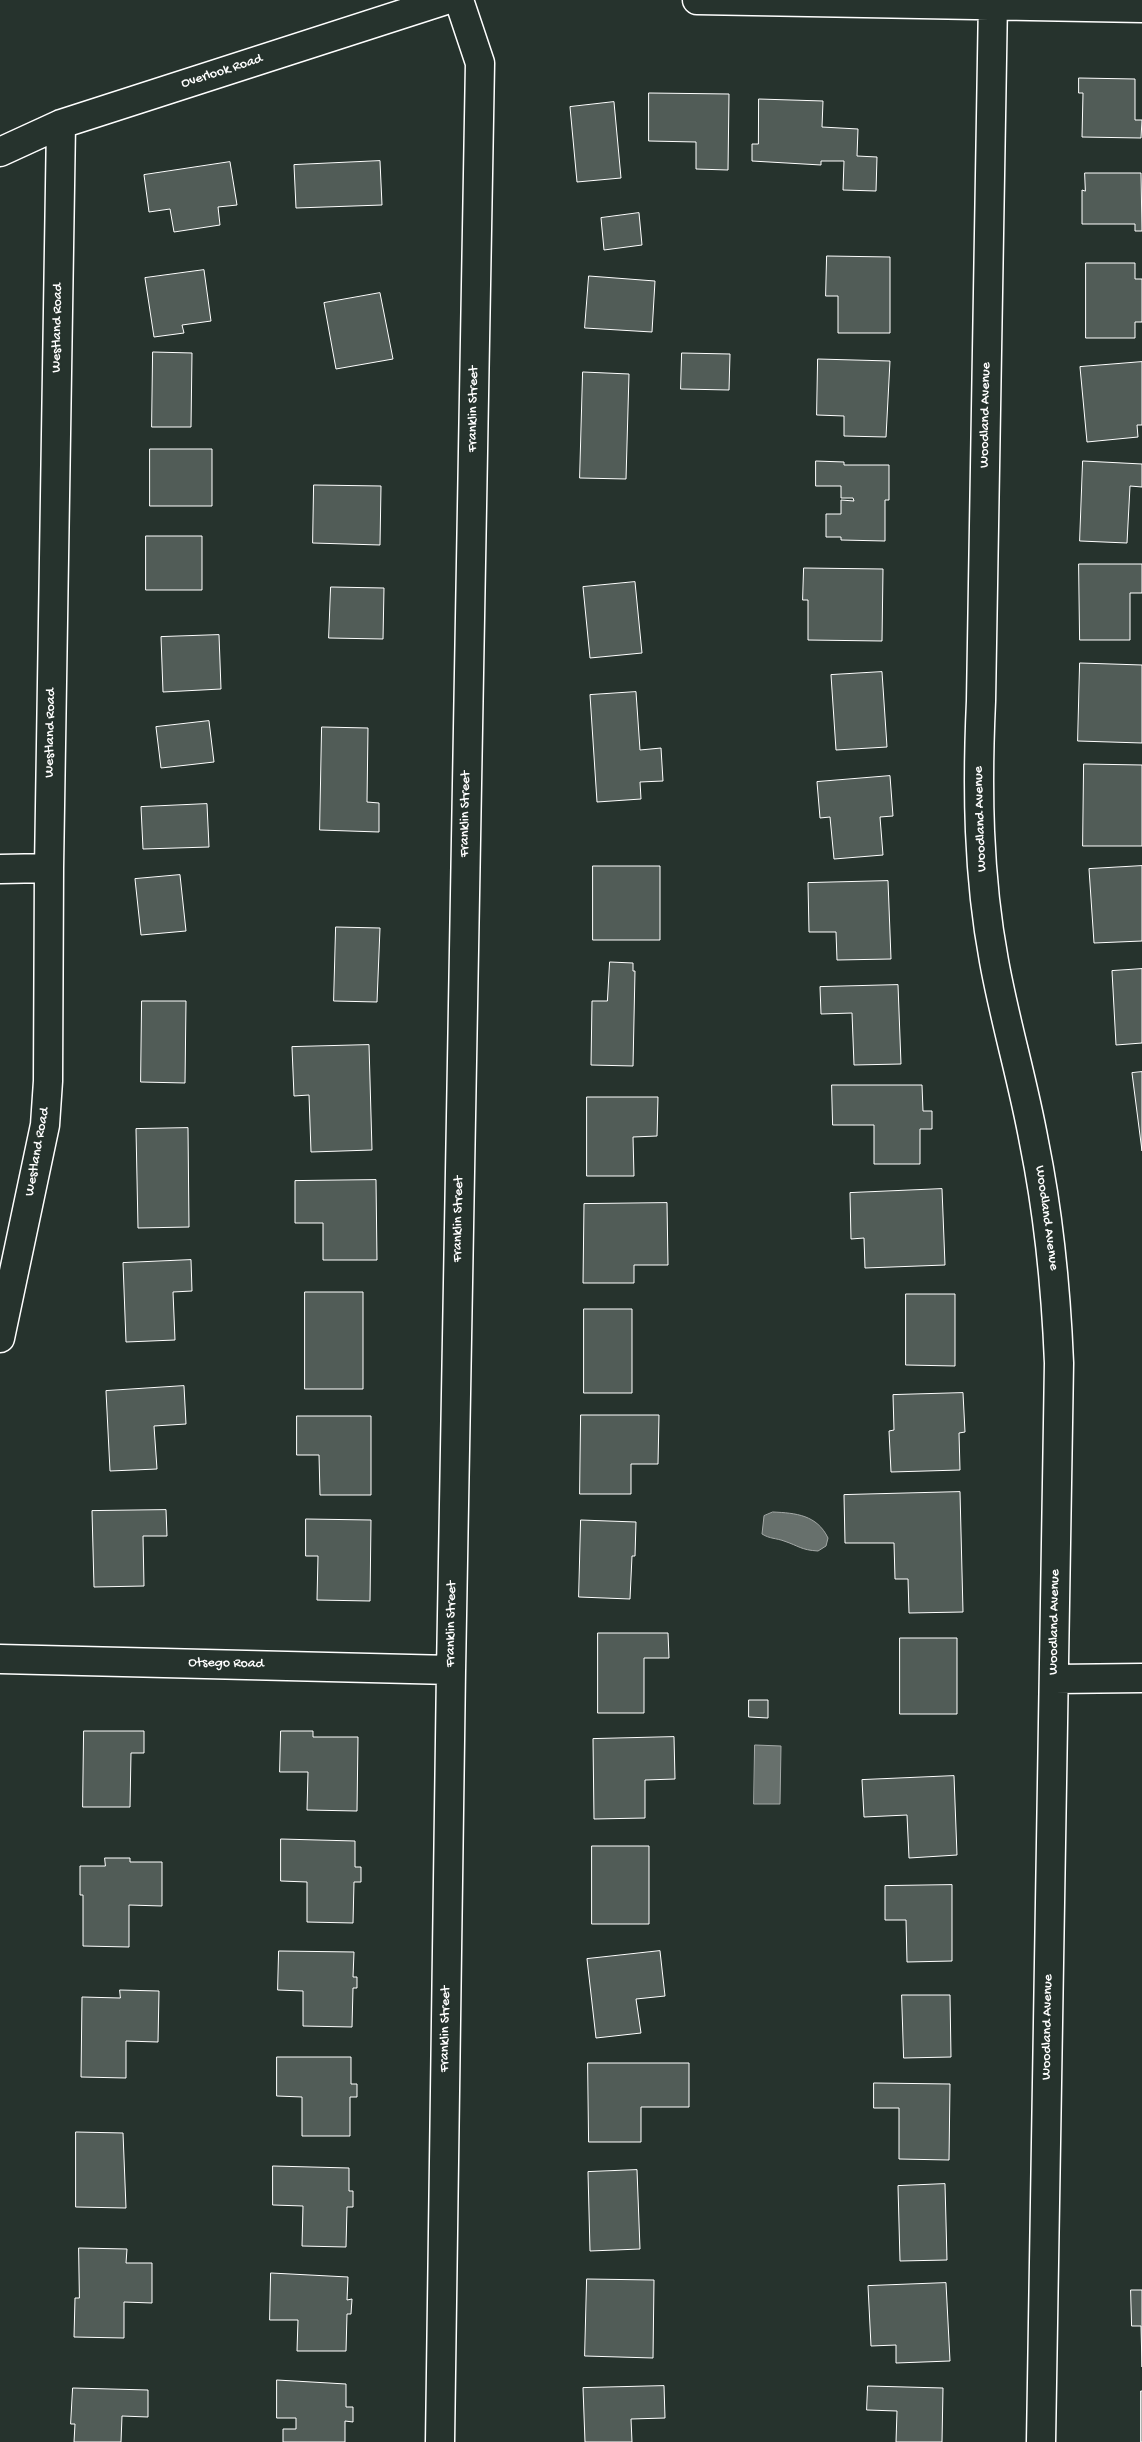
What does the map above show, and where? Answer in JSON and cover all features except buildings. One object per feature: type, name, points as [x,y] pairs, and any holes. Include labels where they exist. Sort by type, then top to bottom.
[{"type":"street","name":"Overlook Road","points":[[0,152],[61,124],[446,0]]},
{"type":"street","name":"Franklin Street","points":[[440,2442],[451,1670],[480,63],[460,0]]},
{"type":"street","points":[[697,0],[992,3],[1142,8]]},
{"type":"street","name":"Woodland Avenue","points":[[992,3],[981,701],[978,764],[980,826],[984,889],[994,961],[1034,1141],[1048,1217],[1056,1290],[1059,1364],[1041,2442]]},
{"type":"street","name":"Westland Road","points":[[0,1338],[45,1125],[48,1081],[49,868],[61,124]]},
{"type":"street","points":[[0,869],[49,868]]},
{"type":"street","name":"Otsego Road","points":[[0,1659],[451,1670]]},
{"type":"street","points":[[1055,1679],[1142,1678]]},
{"type":"shaded area","points":[[773,1512],[790,1513],[812,1520],[818,1524],[828,1538],[826,1546],[818,1551],[808,1550],[762,1534],[764,1516]]},
{"type":"shaded area","points":[[755,1745],[781,1746],[780,1804],[754,1804]]}]
